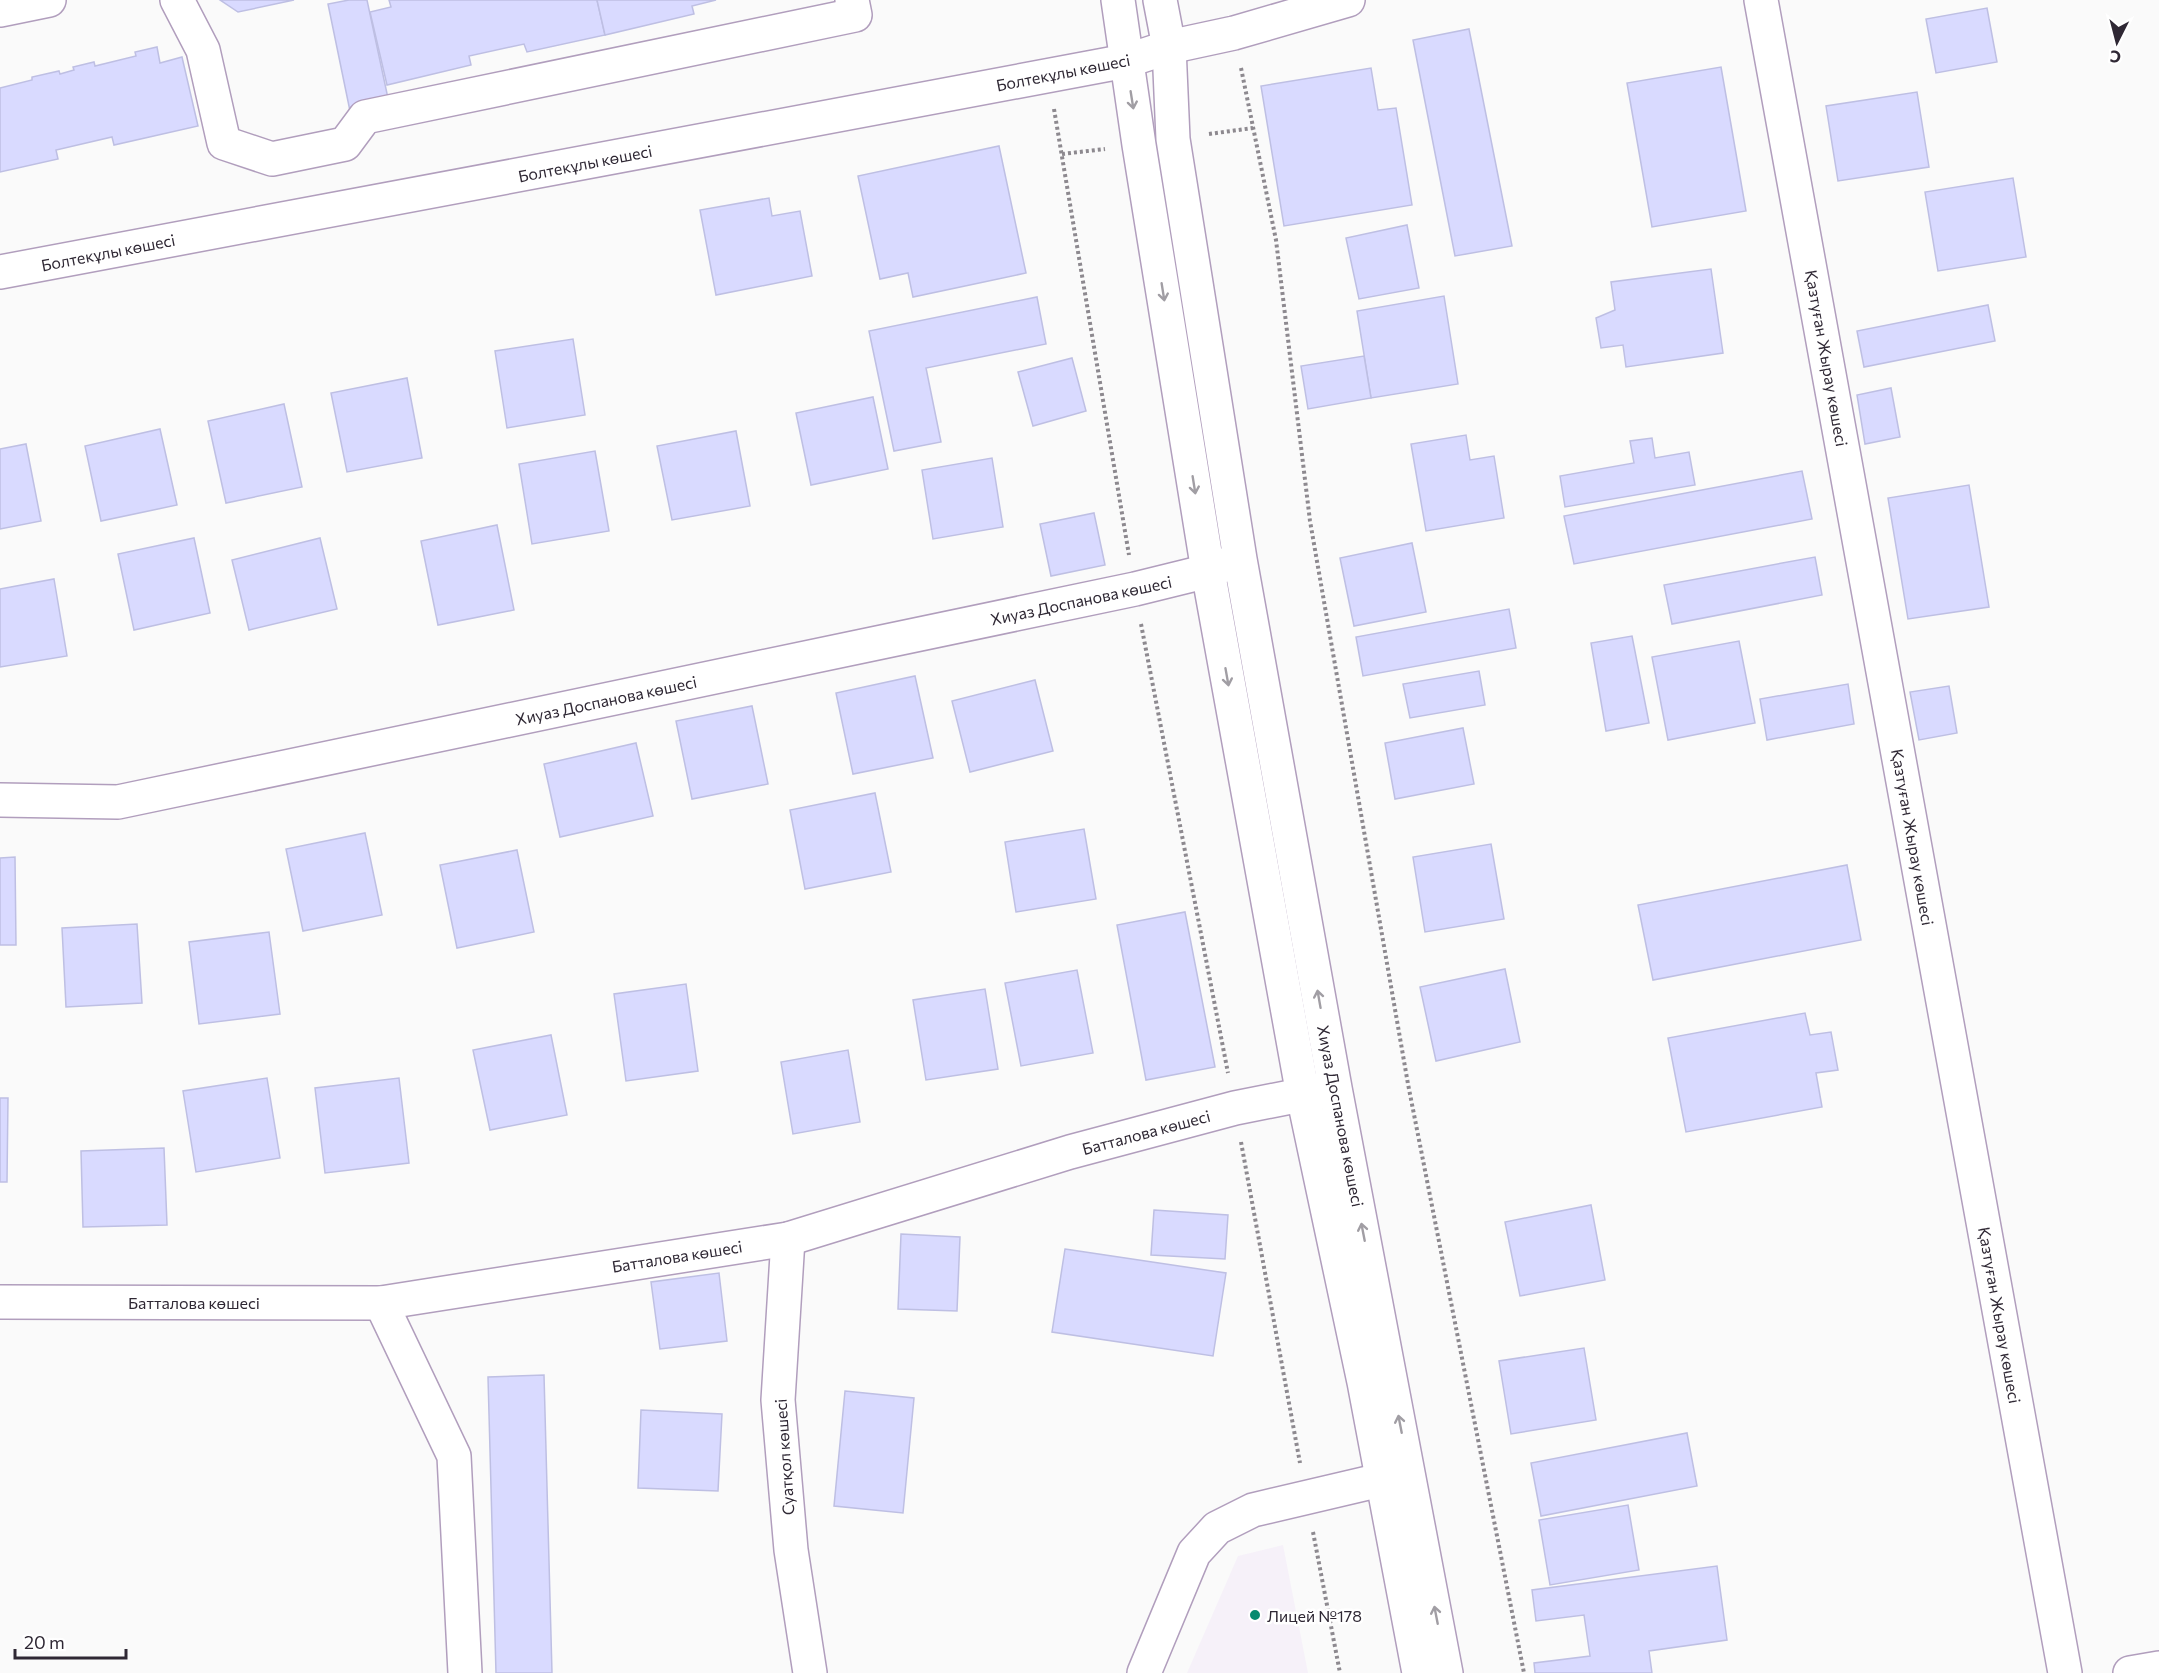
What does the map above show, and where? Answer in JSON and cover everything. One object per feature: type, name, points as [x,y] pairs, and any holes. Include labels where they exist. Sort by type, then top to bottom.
[{"type":"street","points":[[0,10],[49,0]]},
{"type":"street","points":[[177,0],[203,50],[224,143],[272,159],[345,144],[365,117],[855,15],[852,0]]},
{"type":"street","name":"Хиуаз Доспанова көшесі","points":[[1118,0],[1208,571],[1303,1095],[1364,1382],[1395,1476],[1446,1673]]},
{"type":"street","name":"Хиуаз Доспанова көшесі","points":[[1160,0],[1169,47],[1173,139],[1240,559],[1335,1088],[1395,1476],[1419,1673]]},
{"type":"street","name":"Болтекұлы көшесі","points":[[0,272],[1126,61],[1169,47],[1234,33],[1348,0]]},
{"type":"street","name":"Қазтуған Жырау көшесі","points":[[1761,0],[2065,1673]]},
{"type":"street","name":"Хиуаз Доспанова көшесі","points":[[0,800],[118,802],[1135,589],[1208,571],[1240,559]]},
{"type":"street","name":"Батталова көшесі","points":[[0,1302],[381,1303],[788,1239],[1070,1152],[1235,1108],[1335,1088]]},
{"type":"street","name":"Суатқол көшесі","points":[[788,1239],[778,1400],[791,1550],[810,1673]]},
{"type":"street","points":[[381,1303],[454,1456],[465,1673]]},
{"type":"street","points":[[1143,1673],[1194,1553],[1217,1528],[1253,1510],[1395,1476]]},
{"type":"street","points":[[2130,1673],[2159,1668]]},
{"type":"path","points":[[1234,33],[1276,240],[1310,521],[1400,1037],[1524,1673]]},
{"type":"path","points":[[1048,76],[1135,589],[1235,1108],[1340,1673]]},
{"type":"path","points":[[1173,139],[1253,128]]},
{"type":"shaded area","name":"Лицей №178","points":[[1283,1545],[1308,1673],[1187,1673],[1238,1556]]},
{"type":"building","points":[[220,0],[294,0],[238,12]]},
{"type":"building","points":[[349,0],[367,0],[389,103],[350,111],[328,4]]},
{"type":"building","points":[[389,0],[597,0],[605,35],[527,52],[524,44],[469,56],[471,65],[387,85],[370,12],[391,7]]},
{"type":"building","points":[[597,0],[716,0],[692,6],[694,14],[605,35]]},
{"type":"building","points":[[1987,8],[1997,62],[1936,73],[1926,19]]},
{"type":"building","points":[[1469,29],[1512,246],[1455,256],[1413,40]]},
{"type":"building","points":[[157,47],[160,63],[182,57],[198,126],[114,145],[112,137],[56,150],[58,159],[0,172],[0,88],[32,80],[32,77],[59,71],[60,74],[74,70],[73,67],[94,62],[95,66],[136,56],[135,52]]},
{"type":"building","points":[[1721,67],[1746,211],[1652,227],[1627,83]]},
{"type":"building","points":[[1371,68],[1378,110],[1396,108],[1412,205],[1284,226],[1261,86]]},
{"type":"building","points":[[1917,92],[1929,167],[1838,181],[1826,106]]},
{"type":"building","points":[[999,146],[1026,273],[913,297],[908,273],[880,279],[858,176]]},
{"type":"building","points":[[2013,178],[2026,257],[1938,271],[1925,192]]},
{"type":"building","points":[[769,198],[772,216],[800,211],[812,276],[716,295],[700,210]]},
{"type":"building","points":[[1407,225],[1419,288],[1359,299],[1346,238]]},
{"type":"building","points":[[1711,269],[1723,353],[1626,367],[1623,345],[1601,348],[1596,318],[1615,310],[1611,282]]},
{"type":"building","points":[[1444,296],[1458,384],[1371,398],[1357,311]]},
{"type":"building","points":[[1037,297],[1046,344],[926,368],[941,442],[894,451],[869,331]]},
{"type":"building","points":[[1988,305],[1995,341],[1864,367],[1857,331]]},
{"type":"building","points":[[573,339],[585,415],[507,428],[495,351]]},
{"type":"building","points":[[1364,356],[1371,398],[1308,409],[1301,366]]},
{"type":"building","points":[[1072,358],[1086,411],[1033,426],[1018,372]]},
{"type":"building","points":[[407,378],[422,458],[347,472],[331,393]]},
{"type":"building","points":[[1891,388],[1900,437],[1865,444],[1857,395]]},
{"type":"building","points":[[873,397],[888,469],[811,485],[796,413]]},
{"type":"building","points":[[284,404],[302,487],[226,503],[208,421]]},
{"type":"building","points":[[160,429],[177,505],[101,521],[85,446]]},
{"type":"building","points":[[736,431],[750,506],[672,520],[657,446]]},
{"type":"building","points":[[1466,435],[1470,460],[1494,456],[1504,518],[1426,531],[1411,444]]},
{"type":"building","points":[[1652,438],[1655,458],[1689,452],[1695,485],[1565,507],[1560,476],[1634,463],[1630,441]]},
{"type":"building","points":[[26,444],[41,521],[0,529],[0,449]]},
{"type":"building","points":[[595,451],[609,531],[532,544],[519,464]]},
{"type":"building","points":[[992,458],[1003,527],[933,539],[922,470]]},
{"type":"building","points":[[1802,471],[1812,519],[1574,564],[1564,516]]},
{"type":"building","points":[[1969,485],[1989,607],[1908,619],[1888,498]]},
{"type":"building","points":[[1094,513],[1105,565],[1051,576],[1040,524]]},
{"type":"building","points":[[497,525],[514,610],[438,625],[421,541]]},
{"type":"building","points":[[194,538],[210,613],[134,630],[118,554]]},
{"type":"building","points":[[320,538],[337,609],[249,630],[232,560]]},
{"type":"building","points":[[1412,543],[1426,612],[1354,626],[1340,558]]},
{"type":"building","points":[[1815,557],[1822,595],[1672,624],[1664,585]]},
{"type":"building","points":[[54,579],[67,656],[0,667],[0,589]]},
{"type":"building","points":[[1509,609],[1516,648],[1363,676],[1356,637]]},
{"type":"building","points":[[1632,636],[1649,723],[1606,731],[1591,643]]},
{"type":"building","points":[[1739,641],[1755,723],[1668,740],[1652,657]]},
{"type":"building","points":[[1479,671],[1485,705],[1410,718],[1403,684]]},
{"type":"building","points":[[915,676],[933,758],[853,774],[836,693]]},
{"type":"building","points":[[1035,680],[1053,751],[970,772],[952,701]]},
{"type":"building","points":[[1848,684],[1854,724],[1767,740],[1760,699]]},
{"type":"building","points":[[1949,686],[1957,733],[1919,740],[1910,692]]},
{"type":"building","points":[[752,706],[768,784],[692,799],[676,721]]},
{"type":"building","points":[[1463,728],[1474,784],[1395,799],[1385,743]]},
{"type":"building","points":[[636,743],[653,816],[560,837],[544,764]]},
{"type":"building","points":[[875,793],[891,872],[805,889],[790,810]]},
{"type":"building","points":[[1084,829],[1096,899],[1016,912],[1005,842]]},
{"type":"building","points":[[365,833],[382,915],[303,931],[286,849]]},
{"type":"building","points":[[1491,844],[1504,919],[1425,932],[1413,857]]},
{"type":"building","points":[[517,850],[534,932],[457,948],[440,865]]},
{"type":"building","points":[[15,857],[16,945],[0,945],[0,858]]},
{"type":"building","points":[[1847,865],[1861,940],[1653,980],[1638,905]]},
{"type":"building","points":[[1185,912],[1215,1067],[1146,1080],[1117,925]]},
{"type":"building","points":[[137,924],[142,1003],[66,1007],[62,928]]},
{"type":"building","points":[[269,932],[280,1014],[199,1024],[189,942]]},
{"type":"building","points":[[1505,969],[1520,1042],[1436,1061],[1420,987]]},
{"type":"building","points":[[1077,970],[1093,1053],[1021,1066],[1005,983]]},
{"type":"building","points":[[686,984],[698,1071],[626,1081],[614,994]]},
{"type":"building","points":[[985,989],[998,1069],[926,1080],[913,1000]]},
{"type":"building","points":[[1805,1013],[1810,1035],[1831,1032],[1838,1070],[1816,1073],[1822,1107],[1686,1132],[1668,1038]]},
{"type":"building","points":[[551,1035],[567,1115],[490,1130],[473,1050]]},
{"type":"building","points":[[848,1050],[860,1122],[793,1134],[781,1062]]},
{"type":"building","points":[[267,1078],[280,1158],[196,1172],[183,1091]]},
{"type":"building","points":[[399,1078],[409,1163],[325,1173],[315,1088]]},
{"type":"building","points":[[0,1098],[8,1098],[7,1182],[0,1182]]},
{"type":"building","points":[[164,1148],[167,1225],[83,1227],[81,1151]]},
{"type":"building","points":[[1591,1205],[1605,1280],[1520,1296],[1505,1222]]},
{"type":"building","points":[[1154,1210],[1228,1215],[1225,1259],[1151,1255]]},
{"type":"building","points":[[901,1234],[960,1237],[957,1311],[898,1309]]},
{"type":"building","points":[[1065,1249],[1226,1273],[1213,1356],[1052,1332]]},
{"type":"building","points":[[719,1273],[727,1341],[660,1349],[651,1282]]},
{"type":"building","points":[[1584,1348],[1596,1420],[1511,1434],[1499,1361]]},
{"type":"building","points":[[544,1375],[552,1673],[496,1673],[488,1377]]},
{"type":"building","points":[[845,1391],[914,1398],[903,1513],[834,1506]]},
{"type":"building","points":[[641,1410],[722,1414],[718,1491],[638,1488]]},
{"type":"building","points":[[1687,1433],[1697,1486],[1541,1516],[1531,1463]]},
{"type":"building","points":[[1628,1505],[1639,1570],[1550,1585],[1539,1520]]},
{"type":"building","points":[[1717,1566],[1727,1640],[1649,1651],[1652,1673],[1535,1673],[1534,1663],[1590,1656],[1584,1615],[1536,1621],[1532,1590]]},
{"type":"place","name":"Лицей №178","points":[[1255,1615]]}]
